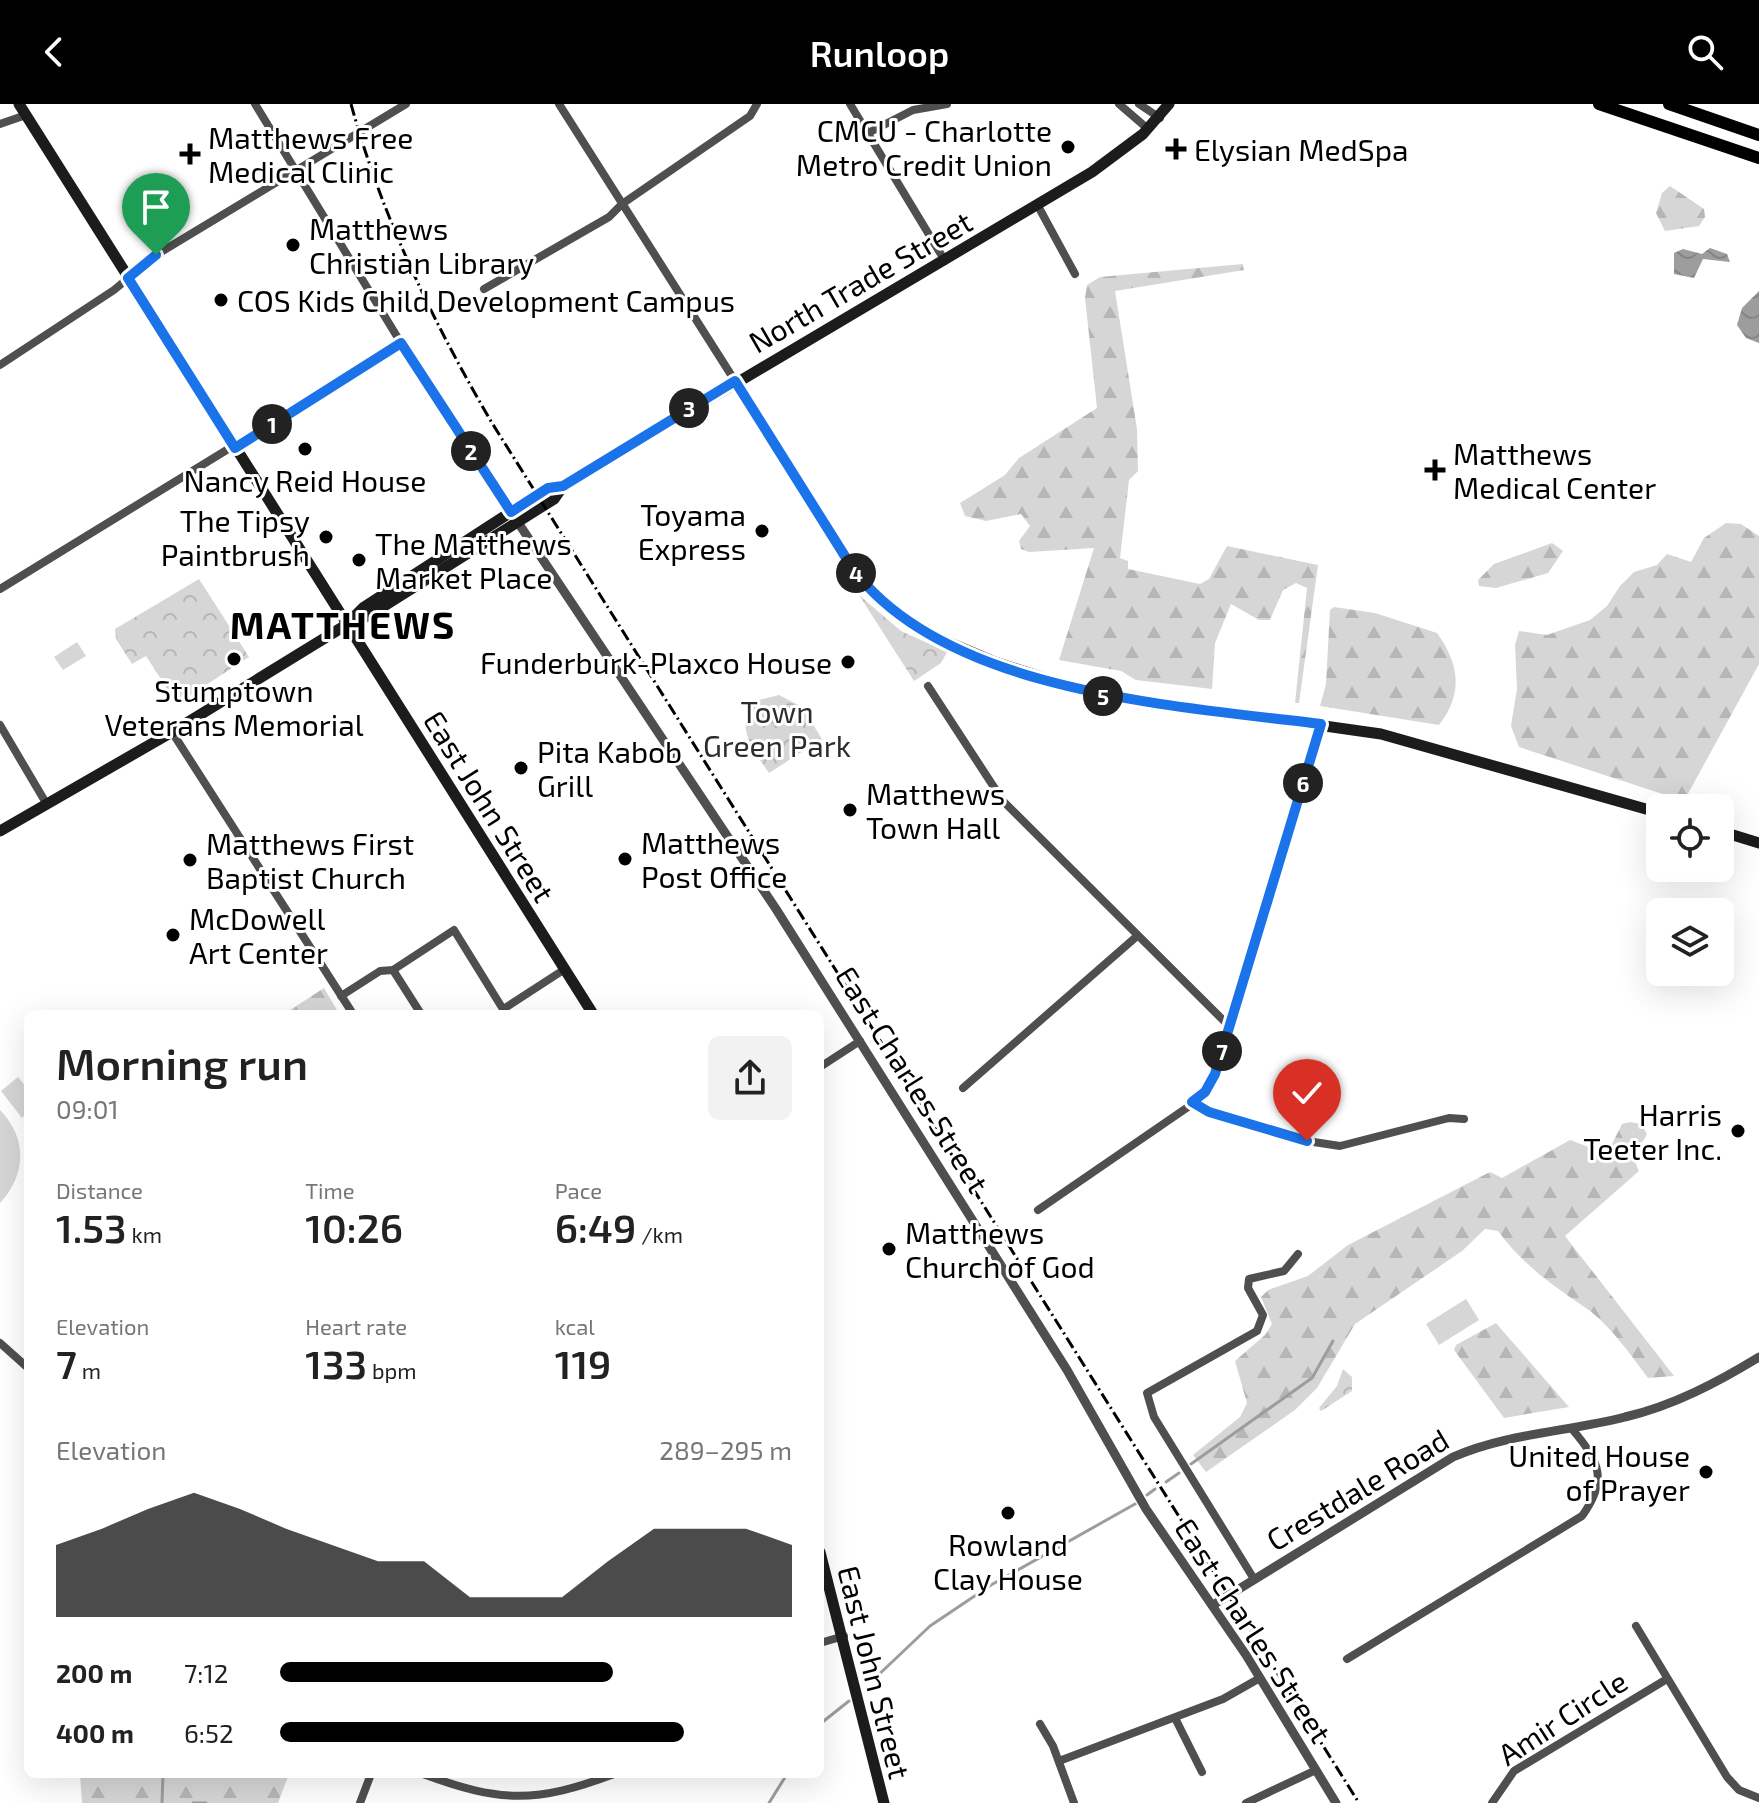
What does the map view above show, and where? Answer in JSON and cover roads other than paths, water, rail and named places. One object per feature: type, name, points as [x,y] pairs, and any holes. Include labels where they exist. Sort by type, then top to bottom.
[{"type":"main road","name":"East John Street","points":[[19,104],[591,1010]]},
{"type":"main road","name":"North Trade Street","points":[[0,831],[172,732],[346,625],[368,616],[514,517],[554,499],[563,486],[735,381],[1038,206],[1111,160],[1160,118],[1169,104]]},
{"type":"main road","points":[[1599,104],[1759,158]]},
{"type":"main road","points":[[1669,104],[1759,135]]},
{"type":"main road","points":[[735,381],[853,569],[893,612],[914,626],[961,648],[1091,693],[1321,724],[1432,746],[1646,809]]},
{"type":"main road","points":[[1734,835],[1759,843]]},
{"type":"main road","name":"East John Street","points":[[824,1566],[884,1803]]},
{"type":"street","points":[[255,104],[401,343],[514,517]]},
{"type":"street","points":[[0,365],[128,278],[156,255],[406,104]]},
{"type":"street","points":[[559,104],[735,381]]},
{"type":"street","points":[[484,289],[609,217],[622,204],[750,116],[757,104]]},
{"type":"street","points":[[850,104],[945,261]]},
{"type":"street","points":[[868,133],[913,110],[947,104]]},
{"type":"street","points":[[1119,104],[1148,129]]},
{"type":"street","points":[[1139,104],[1160,118]]},
{"type":"street","points":[[0,124],[26,115]]},
{"type":"street","points":[[1038,206],[1075,274]]},
{"type":"street","points":[[0,589],[235,448],[401,343]]},
{"type":"street","name":"East Charles Street","points":[[514,517],[583,624],[710,808],[860,1041],[1067,1370],[1146,1509],[1213,1605],[1336,1803]]},
{"type":"street","points":[[928,686],[994,790],[1136,937],[1229,1026]]},
{"type":"street","points":[[1038,1210],[1192,1102],[1209,1086],[1321,724]]},
{"type":"street","points":[[0,725],[46,803]]},
{"type":"street","points":[[172,732],[350,1010]]},
{"type":"street","points":[[341,996],[380,971],[393,970],[454,930],[504,1010]]},
{"type":"street","points":[[963,1088],[1136,937]]},
{"type":"street","points":[[506,1010],[565,969]]},
{"type":"street","points":[[393,970],[418,1010]]},
{"type":"street","points":[[824,1064],[860,1041]]},
{"type":"street","points":[[1192,1102],[1209,1112],[1293,1137],[1340,1146],[1449,1118],[1464,1119]]},
{"type":"street","points":[[1254,1579],[1154,1417],[1147,1397],[1149,1390],[1257,1331],[1263,1315],[1248,1288],[1249,1279],[1284,1271],[1298,1254]]},
{"type":"street","points":[[0,1343],[24,1364]]},
{"type":"street","name":"Crestdale Road","points":[[1213,1605],[1453,1457],[1493,1441],[1627,1417],[1678,1399],[1759,1357]]},
{"type":"street","points":[[1347,1659],[1582,1516],[1595,1498],[1600,1482],[1586,1445],[1572,1429]]},
{"type":"street","points":[[1636,1626],[1733,1786],[1759,1798]]},
{"type":"street","points":[[824,1642],[844,1636]]},
{"type":"street","points":[[1059,1761],[1223,1699],[1260,1678]]},
{"type":"street","name":"Amir Circle","points":[[1492,1803],[1514,1771],[1667,1679]]},
{"type":"street","points":[[1175,1718],[1202,1772]]},
{"type":"street","points":[[1040,1724],[1059,1761],[1074,1803]]},
{"type":"street","points":[[1246,1803],[1316,1770]]},
{"type":"street","points":[[360,1803],[369,1778]]},
{"type":"street","points":[[435,1778],[490,1796],[532,1801],[577,1793],[606,1778]]},
{"type":"water","points":[[1710,248],[1727,254],[1730,262],[1703,259],[1694,278],[1674,274],[1674,253],[1683,249],[1702,254]]},
{"type":"water","points":[[1759,291],[1759,343],[1746,338],[1737,325],[1742,308]]},
{"type":"waterway","points":[[1191,1464],[1312,1378],[1333,1341]]},
{"type":"waterway","points":[[1166,1482],[1179,1473]]},
{"type":"waterway","points":[[1147,1495],[1155,1489]]},
{"type":"waterway","points":[[872,1681],[930,1626],[991,1585],[1135,1504]]},
{"type":"waterway","points":[[824,1721],[849,1701]]},
{"type":"waterway","points":[[162,1803],[163,1778]]},
{"type":"waterway","points":[[769,1803],[785,1778]]},
{"type":"waterway","points":[[193,1803],[206,1803]]},
{"type":"railway","points":[[351,104],[378,187],[411,268],[449,346],[492,423],[1359,1803]]},
{"type":"place","name":"CMCU - Charlotte Metro Credit Union","points":[[1068,147]]},
{"type":"place","name":"Elysian MedSpa","points":[[1176,149]]},
{"type":"place","name":"Matthews Free Medical Clinic","points":[[190,154]]},
{"type":"place","name":"Matthews Christian Library","points":[[293,245]]},
{"type":"place","name":"COS Kids Child Development Campus","points":[[221,300]]},
{"type":"place","name":"Nancy Reid House","points":[[305,449]]},
{"type":"place","name":"Matthews Medical Center","points":[[1435,470]]},
{"type":"place","name":"Toyama Express","points":[[762,531]]},
{"type":"place","name":"The Tipsy Paintbrush","points":[[326,537]]},
{"type":"place","name":"The Matthews Market Place","points":[[359,560]]},
{"type":"place","name":"Stumptown Veterans Memorial","points":[[234,659]]},
{"type":"place","name":"Funderburk-Plaxco House","points":[[848,662]]},
{"type":"place","name":"Pita Kabob Grill","points":[[521,768]]},
{"type":"place","name":"Matthews Town Hall","points":[[850,810]]},
{"type":"place","name":"Matthews Post Office","points":[[625,859]]},
{"type":"place","name":"Matthews First Baptist Church","points":[[190,860]]},
{"type":"place","name":"McDowell Art Center","points":[[173,935]]},
{"type":"place","name":"Harris Teeter Inc.","points":[[1738,1131]]},
{"type":"place","name":"Matthews Church of God","points":[[889,1249]]},
{"type":"place","name":"United House of Prayer","points":[[1706,1472]]},
{"type":"place","name":"Rowland Clay House","points":[[1008,1513]]},
{"type":"district","name":"MATTHEWS","points":[[343,624]]},
{"type":"park label","name":"Town Green Park","points":[[777,728]]}]
